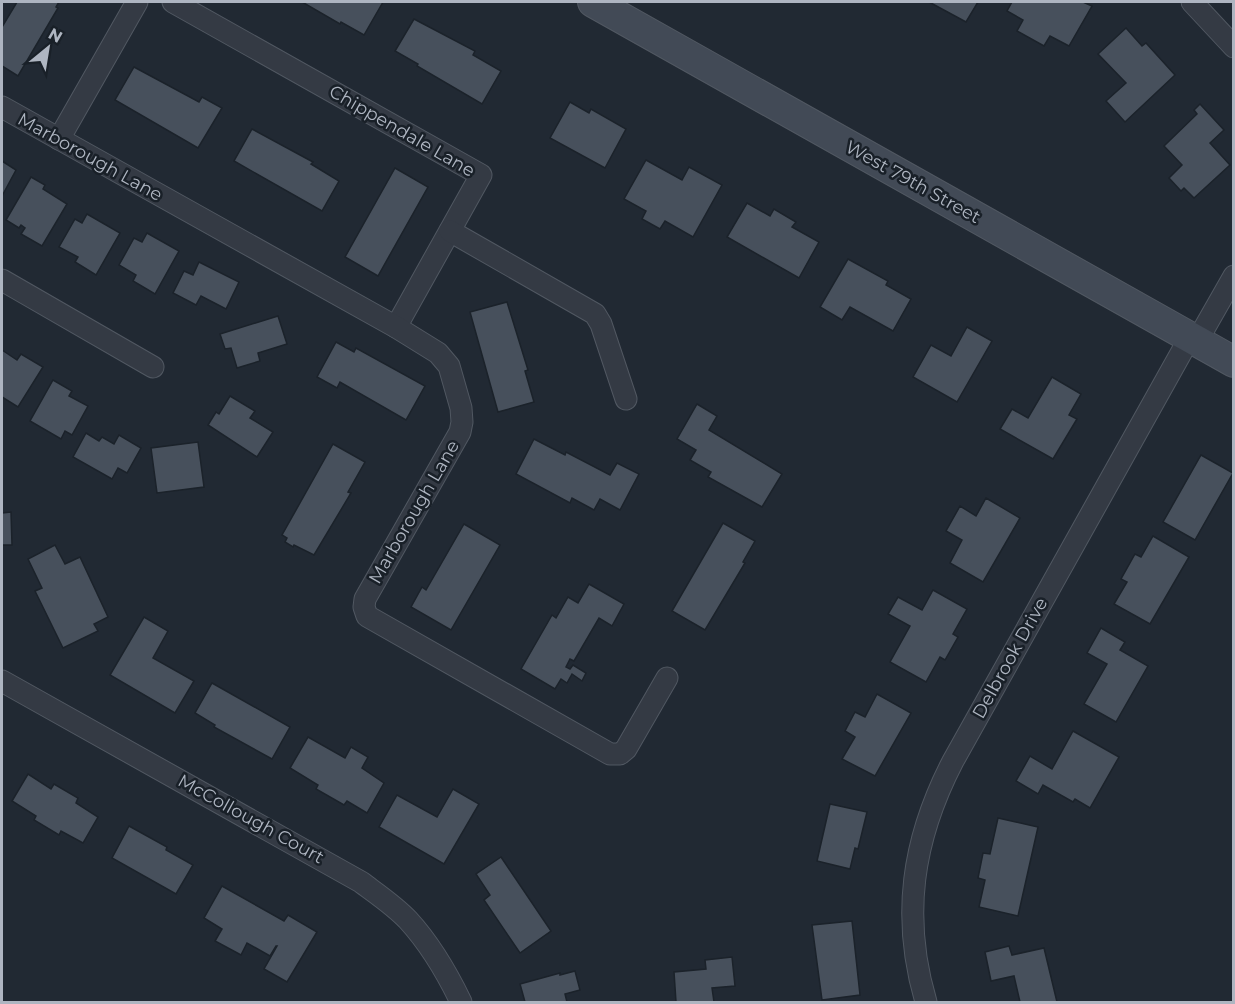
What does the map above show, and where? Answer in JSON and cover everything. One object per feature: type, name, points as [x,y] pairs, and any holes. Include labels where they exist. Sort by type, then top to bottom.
[{"type":"main road","name":"West 79th Street","points":[[593,2],[1233,362]]},
{"type":"street","points":[[59,139],[137,2]]},
{"type":"street","name":"Chippendale Lane","points":[[173,2],[481,175],[396,327]]},
{"type":"street","points":[[1192,2],[1233,47]]},
{"type":"street","name":"Marborough Lane","points":[[2,107],[396,327],[438,353],[449,366],[461,408],[462,422],[459,432],[364,599],[367,616],[610,754],[620,754],[626,749],[667,678]]},
{"type":"street","points":[[450,231],[595,314],[601,324],[626,399]]},
{"type":"street","name":"Delbrook Drive","points":[[926,1002],[917,968],[912,933],[912,897],[916,861],[932,804],[953,761],[1193,339],[1233,276]]},
{"type":"street","points":[[2,280],[153,367]]},
{"type":"street","name":"McCollough Court","points":[[2,681],[361,882],[406,919],[422,937],[461,1002]]},
{"type":"building","points":[[17,2],[59,2],[56,7],[58,8],[18,76],[2,66],[2,27]]},
{"type":"building","points":[[302,2],[383,2],[364,35]]},
{"type":"building","points":[[929,2],[978,2],[966,22]]},
{"type":"building","points":[[1012,2],[1083,2],[1092,6],[1069,46],[1050,36],[1044,46],[1017,31],[1023,20],[1007,11]]},
{"type":"building","points":[[414,19],[475,51],[473,55],[501,71],[482,104],[395,51]]},
{"type":"building","points":[[1126,28],[1142,46],[1146,43],[1175,75],[1125,122],[1106,101],[1126,83],[1098,54]]},
{"type":"building","points":[[134,67],[199,102],[202,97],[222,108],[198,148],[115,100]]},
{"type":"building","points":[[570,102],[589,113],[591,109],[626,129],[605,168],[550,138]]},
{"type":"building","points":[[1200,104],[1224,130],[1210,143],[1230,165],[1194,198],[1184,188],[1181,191],[1169,178],[1182,165],[1164,146],[1197,114],[1194,110]]},
{"type":"building","points":[[252,129],[313,162],[311,164],[339,181],[322,211],[234,161]]},
{"type":"building","points":[[646,160],[682,180],[689,167],[722,185],[693,237],[665,221],[660,229],[642,219],[646,211],[624,199]]},
{"type":"building","points":[[2,161],[16,170],[2,196]]},
{"type":"building","points":[[395,168],[428,187],[378,276],[345,257]]},
{"type":"building","points":[[31,177],[45,185],[43,189],[67,204],[42,246],[21,234],[25,228],[21,225],[19,228],[6,220]]},
{"type":"building","points":[[747,203],[770,216],[774,209],[796,222],[792,227],[819,242],[799,278],[727,237]]},
{"type":"building","points":[[87,214],[120,233],[96,275],[75,262],[78,257],[59,247],[75,219],[82,223]]},
{"type":"building","points":[[147,233],[179,251],[155,294],[133,281],[136,275],[119,265],[134,238],[142,242]]},
{"type":"building","points":[[848,259],[888,281],[886,285],[911,299],[893,331],[850,307],[842,320],[820,307]]},
{"type":"building","points":[[199,262],[239,282],[226,309],[201,296],[196,305],[173,293],[184,271],[193,275]]},
{"type":"building","points":[[507,302],[528,370],[525,371],[534,402],[498,412],[470,312]]},
{"type":"building","points":[[278,316],[287,344],[258,353],[260,361],[237,368],[231,348],[225,349],[220,334]]},
{"type":"building","points":[[967,327],[992,341],[957,402],[913,377],[931,345],[951,356]]},
{"type":"building","points":[[336,342],[354,352],[356,348],[425,386],[406,420],[340,382],[337,388],[317,377]]},
{"type":"building","points":[[2,350],[17,360],[21,354],[43,367],[18,407],[2,397]]},
{"type":"building","points":[[1052,377],[1081,394],[1069,415],[1077,419],[1053,459],[1000,429],[1012,409],[1028,418]]},
{"type":"building","points":[[53,380],[72,391],[69,396],[88,406],[72,435],[65,431],[61,439],[30,421]]},
{"type":"building","points":[[230,396],[255,411],[250,418],[273,432],[257,457],[208,425],[216,412],[219,414]]},
{"type":"building","points":[[697,404],[717,416],[709,430],[782,474],[762,507],[708,477],[711,472],[690,460],[696,450],[677,439]]},
{"type":"building","points":[[86,433],[99,441],[102,437],[114,444],[119,435],[141,448],[127,473],[118,468],[112,479],[73,457]]},
{"type":"building","points":[[534,439],[565,455],[566,452],[610,475],[617,463],[639,474],[620,510],[600,499],[594,510],[572,498],[570,503],[516,474]]},
{"type":"building","points":[[198,442],[204,487],[157,493],[151,448]]},
{"type":"building","points":[[333,444],[365,462],[348,492],[351,493],[314,555],[285,542],[287,538],[282,535]]},
{"type":"building","points":[[1201,455],[1233,473],[1195,540],[1163,522]]},
{"type":"building","points":[[986,498],[1020,518],[983,582],[950,563],[962,540],[946,531],[960,506],[976,516]]},
{"type":"building","points":[[11,512],[12,545],[2,545],[2,513]]},
{"type":"building","points":[[723,523],[755,541],[743,562],[745,563],[705,630],[672,611]]},
{"type":"building","points":[[464,524],[500,545],[451,630],[411,607],[422,587],[426,590]]},
{"type":"building","points":[[1153,536],[1189,557],[1150,624],[1114,604],[1127,582],[1121,579],[1135,554],[1141,557]]},
{"type":"building","points":[[55,545],[65,564],[80,557],[108,617],[94,624],[98,631],[63,648],[35,591],[42,588],[28,559]]},
{"type":"building","points":[[589,584],[624,604],[612,626],[599,618],[574,661],[570,659],[566,667],[570,669],[573,665],[586,673],[582,681],[572,674],[567,683],[561,679],[555,689],[521,669],[552,615],[556,618],[568,597],[578,603]]},
{"type":"building","points":[[933,590],[967,609],[953,634],[958,637],[945,660],[940,657],[926,682],[890,662],[910,626],[888,614],[898,597],[922,610]]},
{"type":"building","points":[[144,617],[168,631],[153,658],[194,681],[175,713],[110,675]]},
{"type":"building","points":[[1101,628],[1125,642],[1120,650],[1148,666],[1116,722],[1084,704],[1107,664],[1087,653]]},
{"type":"building","points":[[212,683],[290,727],[272,759],[214,727],[215,725],[195,713]]},
{"type":"building","points":[[877,694],[911,713],[875,776],[842,759],[855,737],[845,731],[855,712],[865,717]]},
{"type":"building","points":[[1073,731],[1119,757],[1090,808],[1075,799],[1073,802],[1043,785],[1038,794],[1016,781],[1030,756],[1052,769]]},
{"type":"building","points":[[308,737],[345,758],[351,747],[368,757],[362,768],[384,783],[367,813],[347,801],[344,805],[316,789],[318,785],[290,768]]},
{"type":"building","points":[[28,774],[51,789],[54,784],[78,798],[76,803],[98,817],[83,843],[61,831],[59,835],[34,820],[36,816],[12,801]]},
{"type":"building","points":[[453,789],[479,804],[444,864],[379,827],[397,795],[437,817]]},
{"type":"building","points":[[830,804],[867,812],[858,849],[855,848],[850,869],[817,861]]},
{"type":"building","points":[[998,818],[1038,827],[1018,916],[979,907],[985,880],[978,878],[983,853],[990,854]]},
{"type":"building","points":[[129,826],[167,847],[166,850],[193,865],[176,894],[112,858]]},
{"type":"building","points":[[501,857],[551,931],[520,953],[484,900],[490,895],[476,874]]},
{"type":"building","points":[[222,886],[284,921],[288,915],[317,932],[287,982],[264,969],[277,946],[270,956],[247,943],[241,955],[215,941],[222,929],[204,918]]},
{"type":"building","points":[[852,921],[860,995],[822,1000],[812,925]]},
{"type":"building","points":[[1009,946],[1012,955],[1044,948],[1057,1002],[1020,1002],[1014,976],[991,981],[985,952]]},
{"type":"building","points":[[732,957],[735,986],[712,988],[714,1002],[676,1002],[674,972],[706,969],[705,960]]},
{"type":"building","points":[[575,971],[580,990],[565,994],[567,1002],[525,1002],[520,984]]}]
